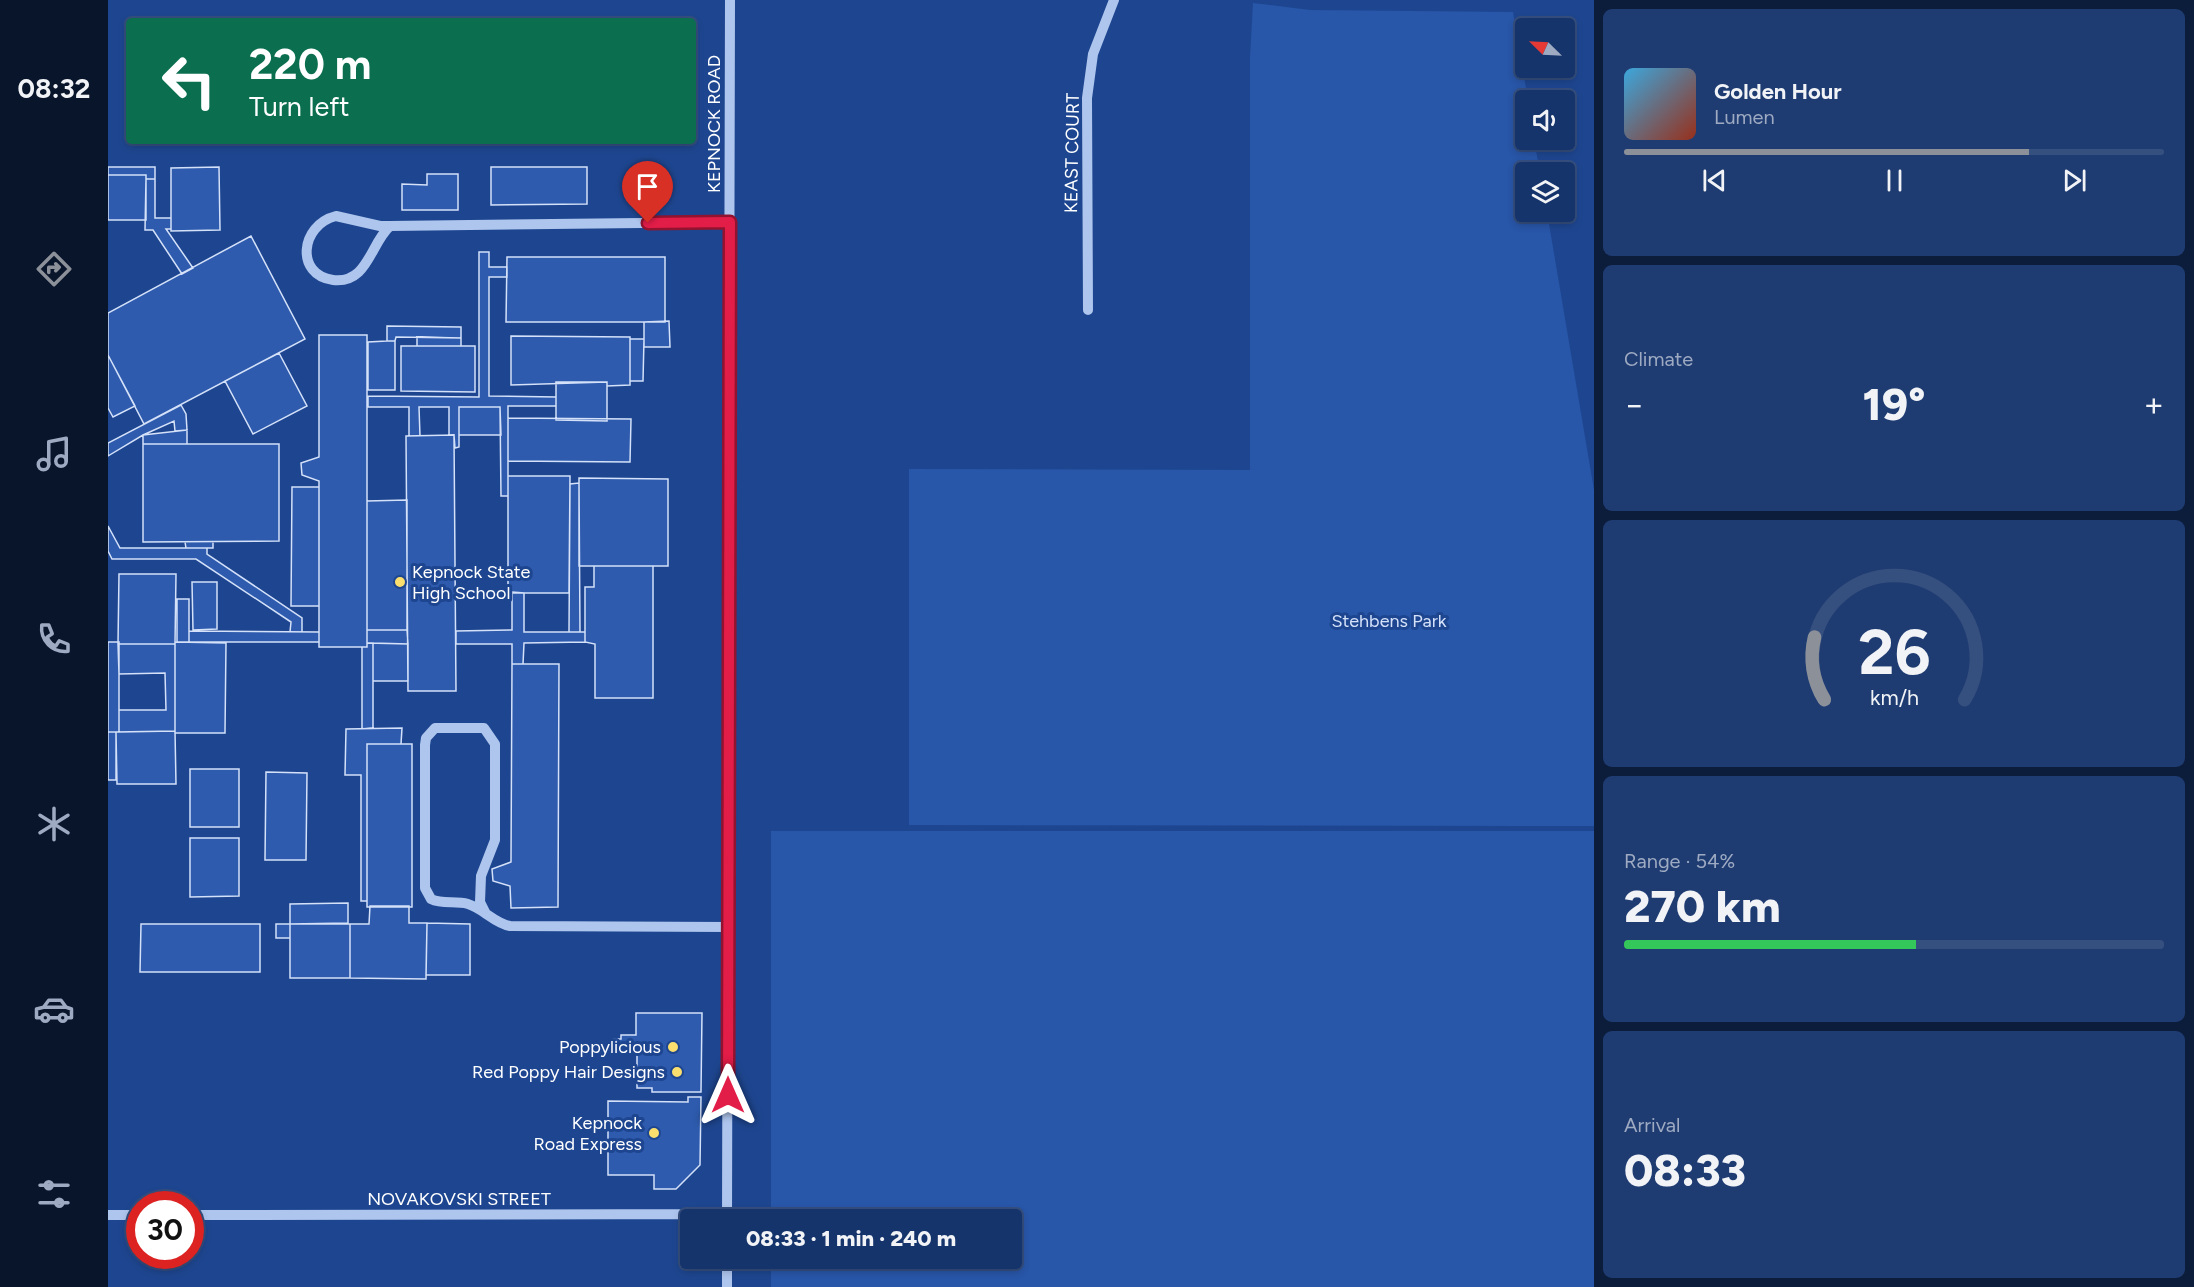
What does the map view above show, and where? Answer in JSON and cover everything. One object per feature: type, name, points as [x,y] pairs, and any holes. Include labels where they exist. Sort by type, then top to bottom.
[{"type":"street","name":"KEPNOCK ROAD","points":[[727,1209],[730,0]]},
{"type":"street","name":"KEAST COURT","points":[[1088,310],[1087,98],[1093,54],[1114,0]]},
{"type":"street","points":[[390,226],[379,239],[362,270],[353,277],[331,279],[314,269],[309,260],[306,251],[311,231],[327,218],[346,217],[380,226],[730,222]]},
{"type":"street","points":[[486,914],[480,902],[481,876],[495,840],[495,744],[484,728],[435,728],[424,744],[425,888],[427,895],[436,902],[467,903],[486,914],[510,926],[728,927]]},
{"type":"street","points":[[108,1215],[126,1215]]},
{"type":"street","name":"NOVAKOVSKI STREET","points":[[204,1215],[680,1217]]},
{"type":"street","points":[[727,1269],[728,1287]]},
{"type":"green space","name":"Stehbens Park","points":[[1253,3],[1310,10],[1513,12],[1515,78],[1524,78],[1526,90],[1515,90],[1515,150],[1536,150],[1538,162],[1515,162],[1515,222],[1549,222],[1594,490],[1594,826],[909,825],[909,469],[1250,470],[1250,57]]},
{"type":"green space","points":[[771,831],[1594,831],[1594,1287],[771,1287],[771,1269],[1022,1269],[1022,1209],[771,1209]]},
{"type":"building","points":[[108,167],[155,167],[155,179],[146,179],[146,175],[108,175]]},
{"type":"building","points":[[219,167],[220,230],[171,231],[171,168]]},
{"type":"building","points":[[491,167],[587,167],[587,204],[491,205]]},
{"type":"building","points":[[427,174],[458,174],[458,210],[402,210],[402,184],[427,185]]},
{"type":"building","points":[[108,175],[146,175],[146,220],[108,220]]},
{"type":"building","points":[[146,179],[155,179],[155,218],[171,218],[171,229],[166,229],[193,268],[182,274],[153,230],[145,230]]},
{"type":"building","points":[[251,236],[305,339],[144,424],[108,355],[108,313]]},
{"type":"building","points":[[479,252],[489,252],[489,267],[507,267],[507,277],[489,277],[489,396],[556,397],[556,406],[508,406],[508,496],[501,496],[500,407],[459,407],[459,447],[455,448],[454,435],[449,435],[449,407],[419,407],[420,436],[409,436],[409,407],[368,407],[368,396],[479,397]]},
{"type":"building","points":[[507,257],[665,257],[665,322],[506,322]]},
{"type":"building","points":[[669,321],[670,347],[644,347],[644,322]]},
{"type":"building","points":[[387,326],[461,327],[461,338],[396,337],[395,341],[387,341]]},
{"type":"building","points":[[319,335],[367,335],[367,647],[319,647],[319,481],[302,475],[301,463],[319,457]]},
{"type":"building","points":[[511,336],[630,337],[630,385],[607,386],[607,382],[511,385]]},
{"type":"building","points":[[417,337],[461,338],[461,346],[417,346]]},
{"type":"building","points":[[630,339],[644,339],[643,381],[630,381]]},
{"type":"building","points":[[395,341],[395,390],[368,390],[368,342]]},
{"type":"building","points":[[401,346],[475,346],[475,392],[401,391]]},
{"type":"building","points":[[279,353],[307,406],[253,434],[225,381]]},
{"type":"building","points":[[108,355],[135,406],[113,417],[108,408]]},
{"type":"building","points":[[556,382],[607,382],[607,421],[556,420]]},
{"type":"building","points":[[181,405],[186,414],[187,430],[175,431],[174,421],[143,435],[108,456],[108,443]]},
{"type":"building","points":[[459,407],[500,407],[501,435],[459,435]]},
{"type":"building","points":[[508,418],[631,419],[630,462],[508,461]]},
{"type":"building","points":[[187,430],[187,444],[143,444],[143,435]]},
{"type":"building","points":[[454,435],[456,691],[408,691],[406,436]]},
{"type":"building","points":[[143,444],[279,444],[279,541],[143,542]]},
{"type":"building","points":[[508,476],[570,476],[569,593],[508,593]]},
{"type":"building","points":[[579,478],[668,479],[668,566],[579,566]]},
{"type":"building","points":[[579,483],[580,632],[569,632],[570,484]]},
{"type":"building","points":[[292,487],[319,487],[319,606],[291,606]]},
{"type":"building","points":[[407,500],[407,630],[367,630],[367,501]]},
{"type":"building","points":[[108,526],[120,548],[207,548],[207,554],[302,618],[302,632],[290,632],[291,622],[196,559],[112,559],[108,551]]},
{"type":"building","points":[[185,542],[213,542],[213,548],[186,548]]},
{"type":"building","points":[[594,566],[653,566],[653,698],[595,698],[595,644],[585,642],[585,587],[594,587]]},
{"type":"building","points":[[119,574],[176,574],[175,644],[118,644]]},
{"type":"building","points":[[192,582],[217,582],[217,629],[193,630]]},
{"type":"building","points":[[512,592],[524,593],[524,632],[585,632],[585,642],[524,643],[523,664],[512,664],[512,644],[456,644],[456,631],[512,630]]},
{"type":"building","points":[[177,599],[189,599],[189,642],[177,642]]},
{"type":"building","points":[[367,630],[407,630],[408,644],[367,643]]},
{"type":"building","points":[[189,631],[319,632],[319,642],[189,642]]},
{"type":"building","points":[[108,642],[119,642],[119,732],[108,732]]},
{"type":"building","points":[[175,642],[226,643],[225,733],[175,733]]},
{"type":"building","points":[[367,643],[373,643],[373,728],[362,729],[362,647],[367,647]]},
{"type":"building","points":[[373,643],[408,644],[408,681],[373,681]]},
{"type":"building","points":[[118,644],[175,644],[175,731],[119,732],[119,710],[166,710],[165,673],[119,674]]},
{"type":"building","points":[[512,664],[559,664],[558,907],[511,908],[510,886],[493,881],[492,869],[511,862]]},
{"type":"building","points":[[402,728],[401,744],[367,744],[367,901],[361,901],[361,775],[345,775],[346,729]]},
{"type":"building","points":[[175,731],[176,784],[117,784],[116,732]]},
{"type":"building","points":[[108,732],[116,732],[116,780],[108,780]]},
{"type":"building","points":[[367,744],[412,744],[412,907],[367,907]]},
{"type":"building","points":[[190,769],[239,769],[239,827],[190,827]]},
{"type":"building","points":[[266,772],[307,773],[306,860],[265,860]]},
{"type":"building","points":[[190,838],[239,838],[239,896],[190,897]]},
{"type":"building","points":[[348,903],[348,923],[290,924],[290,904]]},
{"type":"building","points":[[370,906],[409,906],[409,923],[427,923],[426,979],[350,978],[350,924],[369,924]]},
{"type":"building","points":[[427,923],[470,924],[470,975],[426,975]]},
{"type":"building","points":[[141,924],[260,924],[260,972],[140,972]]},
{"type":"building","points":[[276,924],[290,924],[290,938],[276,938]]},
{"type":"building","points":[[290,924],[350,924],[350,978],[290,978]]},
{"type":"building","points":[[636,1013],[702,1013],[701,1092],[652,1092],[652,1088],[637,1088],[637,1049],[615,1049],[614,1039],[621,1039],[621,1035],[636,1035]]},
{"type":"building","name":"Kepnock Road Express","points":[[688,1097],[701,1097],[700,1165],[676,1189],[654,1189],[654,1175],[608,1175],[608,1101],[688,1102]]},
{"type":"place","name":"Kepnock State High School","points":[[400,582]]},
{"type":"place","name":"Poppylicious","points":[[673,1047]]},
{"type":"place","name":"Red Poppy Hair Designs","points":[[677,1072]]},
{"type":"place","name":"Kepnock Road Express","points":[[654,1133]]},
{"type":"route","points":[[648,223],[730,222],[728,1095]]}]
